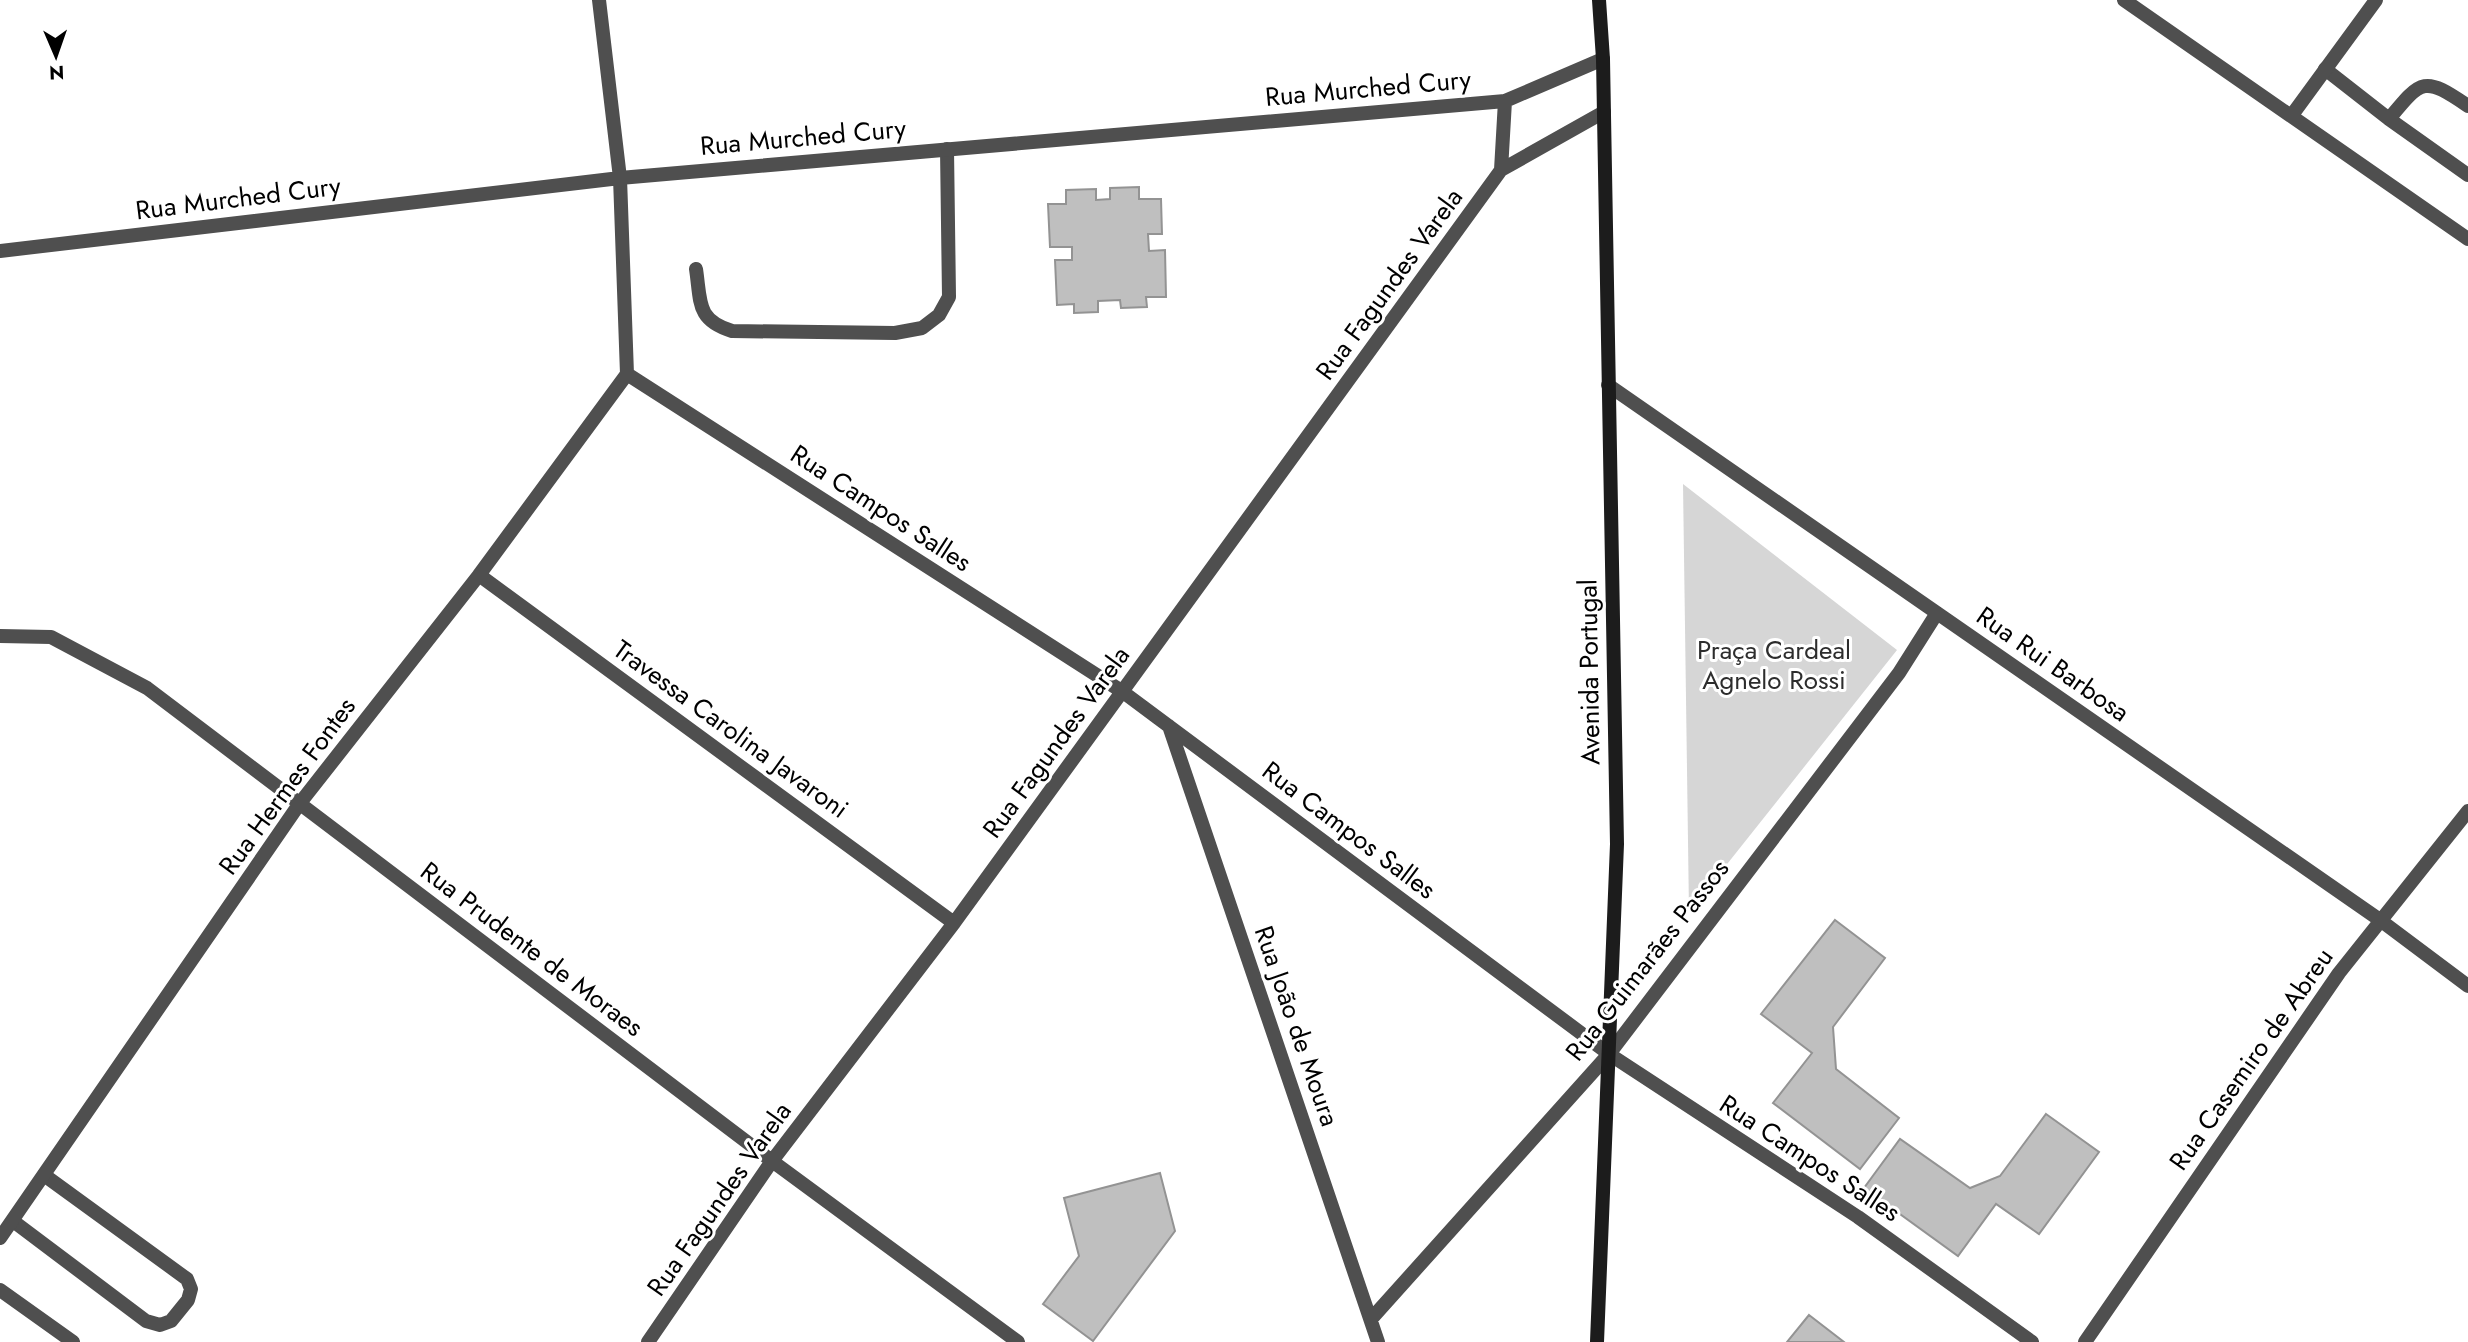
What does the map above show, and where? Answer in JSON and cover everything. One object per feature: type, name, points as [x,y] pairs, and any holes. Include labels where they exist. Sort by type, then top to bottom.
[{"type":"main road","name":"Avenida Portugal","points":[[1597,1342],[1617,844],[1603,59],[1599,0]]},
{"type":"street","points":[[599,0],[620,178],[627,374]]},
{"type":"street","points":[[2124,0],[2468,239]]},
{"type":"street","points":[[2290,113],[2292,115],[2375,0]]},
{"type":"street","name":"Rua Murched Cury","points":[[0,251],[620,178],[1505,101],[1603,59]]},
{"type":"street","points":[[2325,69],[2468,175]]},
{"type":"street","points":[[2389,119],[2413,90],[2426,85],[2440,87],[2468,106]]},
{"type":"street","points":[[1501,170],[1505,101]]},
{"type":"street","name":"Rua Fagundes Varela","points":[[648,1342],[772,1161],[954,923],[1501,170],[1604,112]]},
{"type":"street","points":[[696,269],[702,309],[713,325],[732,331],[895,333],[922,328],[939,315],[949,297],[947,149]]},
{"type":"street","name":"Rua Campos Salles","points":[[627,374],[1123,692],[1609,1054],[1858,1217],[2032,1342]]},
{"type":"street","name":"Rua Hermes Fontes","points":[[0,1238],[300,803],[479,575],[627,374]]},
{"type":"street","name":"Rua Rui Barbosa","points":[[1608,385],[2380,920],[2468,986]]},
{"type":"street","name":"Travessa Carolina Javaroni","points":[[479,575],[954,923]]},
{"type":"street","name":"Rua Guimarães Passos","points":[[1371,1318],[1609,1054],[1899,673],[1937,613]]},
{"type":"street","name":"Rua Prudente de Moraes","points":[[0,636],[51,637],[147,688],[772,1161],[1018,1342]]},
{"type":"street","name":"Rua João de Moura","points":[[1168,726],[1378,1342]]},
{"type":"street","name":"Rua Casemiro de Abreu","points":[[2085,1342],[2339,973],[2468,811]]},
{"type":"street","points":[[13,1221],[146,1321],[160,1325],[171,1321],[188,1300],[191,1289],[187,1279],[44,1175]]},
{"type":"street","points":[[0,1290],[73,1342]]},
{"type":"green space","name":"Praça Cardeal Agnelo Rossi","points":[[1683,484],[1897,650],[1689,912]]},
{"type":"building","points":[[1139,187],[1139,199],[1161,199],[1162,234],[1148,234],[1149,251],[1165,250],[1166,297],[1146,297],[1147,307],[1121,308],[1120,300],[1098,301],[1098,312],[1074,313],[1074,304],[1057,305],[1055,260],[1072,260],[1072,247],[1050,247],[1048,204],[1066,204],[1066,190],[1096,189],[1096,200],[1110,199],[1110,188]]},
{"type":"building","points":[[1835,920],[1885,958],[1833,1027],[1836,1069],[1899,1118],[1860,1169],[1773,1103],[1812,1053],[1761,1014]]},
{"type":"building","points":[[2046,1114],[2099,1152],[2039,1234],[1996,1204],[1958,1256],[1864,1188],[1900,1139],[1970,1188],[2000,1176]]},
{"type":"building","points":[[1160,1173],[1175,1231],[1093,1341],[1043,1304],[1079,1256],[1064,1198]]},
{"type":"building","points":[[1809,1315],[1844,1342],[1787,1342]]}]
